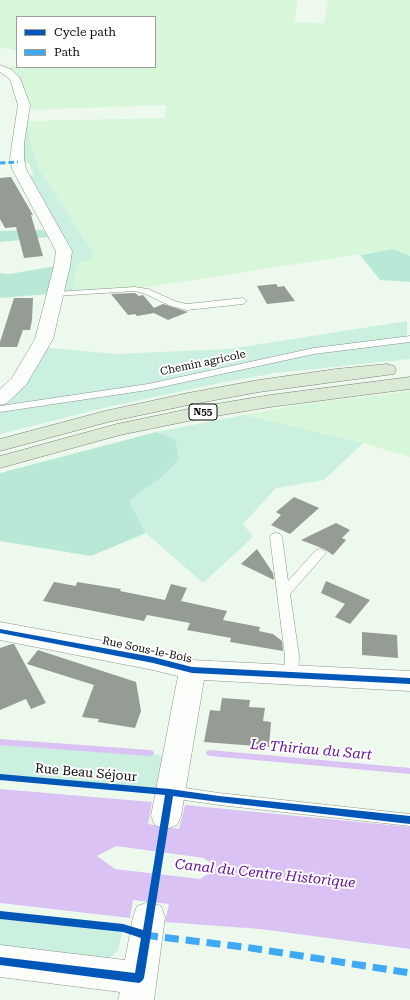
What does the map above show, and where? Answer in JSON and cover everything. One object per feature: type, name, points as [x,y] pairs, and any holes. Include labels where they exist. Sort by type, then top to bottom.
[{"type":"highway","name":"N55","points":[[0,445],[98,419],[188,399],[259,386],[336,375],[410,368]]},
{"type":"highway","name":"N55","points":[[0,462],[117,430],[198,413],[285,398],[410,383]]},
{"type":"street","points":[[0,68],[15,78],[24,105],[18,144],[17,158],[19,169],[64,251],[44,339],[19,381],[0,399]]},
{"type":"street","name":"Rue Sous-le-Bois","points":[[0,631],[154,660],[192,670],[410,681]]},
{"type":"street","name":"Rue Sous-le-Bois","points":[[168,804],[192,670]]},
{"type":"street","points":[[0,961],[137,989],[149,918]]},
{"type":"lane","points":[[55,294],[136,289],[145,291],[174,304],[187,307],[243,301]]},
{"type":"lane","name":"Chemin agricole","points":[[0,410],[148,388],[314,351],[410,339]]},
{"type":"lane","points":[[276,537],[292,656],[291,675]]},
{"type":"lane","points":[[283,594],[320,553]]},
{"type":"lane","points":[[168,804],[219,799],[410,820]]},
{"type":"green space","points":[[0,0],[298,0],[294,22],[324,23],[328,0],[410,0],[410,256],[393,249],[135,289],[72,293],[78,263],[92,259],[94,253],[40,171],[31,146],[28,121],[165,118],[166,105],[25,110],[15,78],[3,69],[16,66],[16,68],[156,68],[156,16],[16,16],[16,51],[7,48],[0,49]]},
{"type":"green space","points":[[23,121],[28,121],[31,146],[40,171],[94,253],[92,259],[78,263],[72,293],[55,294],[64,251],[23,177],[34,175],[29,163],[18,163]]},
{"type":"green space","points":[[42,230],[49,234],[49,237],[0,242],[0,231]]},
{"type":"green space","points":[[393,249],[410,256],[410,282],[380,280],[360,255]]},
{"type":"green space","points":[[56,266],[49,294],[0,298],[0,273],[9,274]]},
{"type":"green space","points":[[407,321],[407,339],[410,339],[410,359],[275,373],[220,383],[103,408],[0,434],[0,399],[39,347],[116,354],[229,349]]},
{"type":"green space","points":[[410,391],[410,457],[363,443],[244,415],[295,405]]},
{"type":"green space","points":[[244,415],[363,443],[324,480],[276,488],[243,524],[253,537],[203,583],[146,533],[129,501],[163,476],[175,439],[156,432]]},
{"type":"green space","points":[[156,432],[175,439],[179,459],[163,476],[129,501],[146,533],[91,556],[0,541],[0,473]]},
{"type":"green space","points":[[0,742],[150,753],[176,759],[170,792],[0,777]]},
{"type":"green space","points":[[0,915],[123,928],[118,950],[107,962],[0,961]]},
{"type":"water","name":"Canal du Centre Historique","points":[[0,789],[152,802],[148,824],[179,829],[185,805],[410,827],[410,949],[260,929],[165,922],[169,904],[133,900],[130,918],[0,903]]},
{"type":"pier","points":[[116,846],[204,858],[217,868],[200,879],[115,869],[97,856]]},
{"type":"building","points":[[11,177],[33,215],[31,215],[43,256],[24,258],[16,227],[5,228],[0,219],[0,178]]},
{"type":"building","points":[[276,284],[278,287],[284,286],[295,301],[267,304],[257,286]]},
{"type":"building","points":[[135,293],[139,296],[143,295],[154,308],[163,304],[188,312],[168,320],[154,313],[137,316],[135,314],[128,315],[111,294]]},
{"type":"building","points":[[14,298],[33,298],[30,330],[23,330],[17,347],[0,347],[0,342]]},
{"type":"building","points":[[294,497],[319,508],[290,534],[271,525],[281,515],[276,512]]},
{"type":"building","points":[[336,523],[350,530],[342,538],[346,540],[333,555],[324,549],[301,540]]},
{"type":"building","points":[[257,549],[273,573],[274,580],[241,564]]},
{"type":"building","points":[[326,581],[370,600],[350,624],[335,617],[345,604],[321,593]]},
{"type":"building","points":[[54,582],[76,586],[77,582],[121,589],[120,591],[165,600],[171,584],[187,588],[181,601],[227,611],[223,620],[260,627],[259,631],[273,634],[282,641],[283,651],[230,642],[231,638],[187,630],[190,623],[147,615],[144,621],[43,601]]},
{"type":"building","points":[[362,632],[397,635],[398,658],[362,655]]},
{"type":"building","points":[[14,644],[46,703],[31,709],[26,699],[0,710],[0,648]]},
{"type":"building","points":[[38,650],[136,682],[141,711],[135,728],[98,722],[99,719],[82,717],[94,685],[27,664]]},
{"type":"building","points":[[222,698],[250,700],[249,707],[265,708],[263,721],[271,722],[269,747],[204,742],[210,710],[220,711]]},
{"type":"waterway","name":"Le Thiriau du Sart","points":[[0,742],[150,753]]},
{"type":"waterway","name":"Le Thiriau du Sart","points":[[210,753],[410,771]]},
{"type":"marked path","points":[[0,163],[18,162]]},
{"type":"marked path","points":[[144,935],[244,947],[410,973]]},
{"type":"cycle path","points":[[0,631],[153,660],[192,670],[410,681]]},
{"type":"cycle path","name":"Rue Beau Séjour","points":[[0,777],[170,792],[219,799],[410,820]]},
{"type":"cycle path","points":[[0,961],[139,978],[170,792]]},
{"type":"cycle path","points":[[0,915],[123,928],[146,935]]}]
